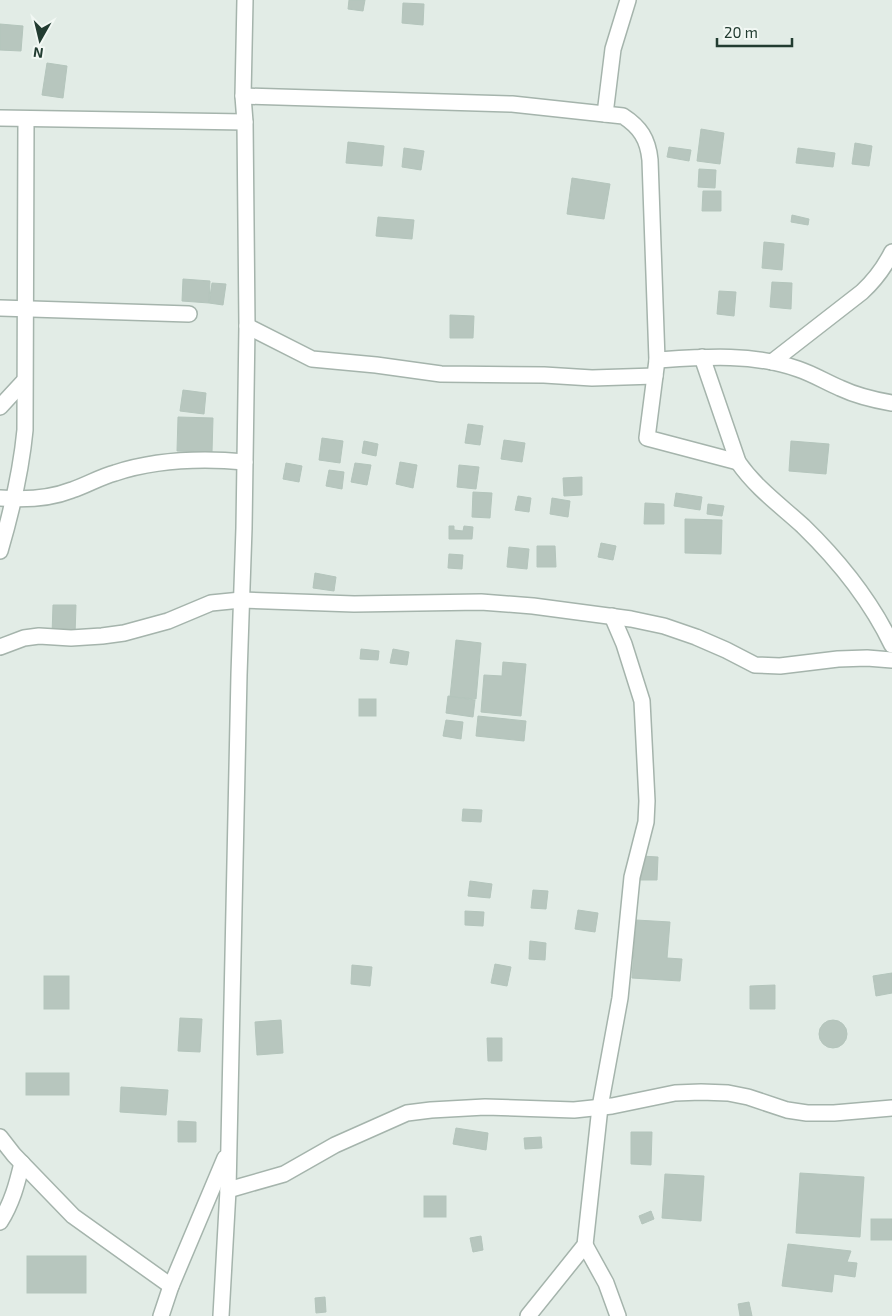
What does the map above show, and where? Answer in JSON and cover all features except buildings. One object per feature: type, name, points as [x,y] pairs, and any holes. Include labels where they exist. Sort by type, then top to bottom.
[{"type":"street","points":[[221,1316],[228,1190],[245,462],[247,326],[244,96],[245,0]]},
{"type":"street","points":[[605,114],[613,49],[628,0]]},
{"type":"street","points":[[244,96],[512,104],[623,116],[632,122],[646,138],[649,149],[657,360],[648,438],[738,462]]},
{"type":"street","points":[[0,118],[245,122]]},
{"type":"street","points":[[0,551],[8,498],[21,466],[25,430],[26,119]]},
{"type":"street","points":[[772,362],[862,292],[875,279],[892,252]]},
{"type":"street","points":[[0,308],[189,314]]},
{"type":"street","points":[[247,326],[312,359],[440,374],[544,375],[592,378],[655,376]]},
{"type":"street","points":[[657,360],[702,357],[744,358],[772,362],[797,368],[858,395],[892,403]]},
{"type":"street","points":[[702,357],[738,462],[748,477],[820,542],[848,574],[868,601],[892,645]]},
{"type":"street","points":[[0,407],[24,381]]},
{"type":"street","points":[[8,498],[34,499],[53,496],[71,491],[92,480],[114,473],[164,462],[209,459],[245,462]]},
{"type":"street","points":[[0,647],[24,638],[39,636],[71,638],[124,633],[168,621],[211,603],[241,600],[354,604],[481,602],[533,606],[631,619],[680,632],[726,650],[755,665],[780,666],[848,659],[892,660]]},
{"type":"street","points":[[528,1316],[585,1246],[600,1107],[620,998],[632,877],[646,822],[647,801],[642,701],[624,644],[612,616]]},
{"type":"street","points":[[228,1190],[284,1174],[335,1146],[407,1113],[485,1107],[574,1110],[675,1093],[701,1092],[734,1095],[788,1110],[807,1113],[834,1113],[892,1108]]},
{"type":"street","points":[[0,1136],[22,1163],[73,1216],[171,1286]]},
{"type":"street","points":[[161,1316],[171,1286],[228,1150]]},
{"type":"street","points":[[0,1222],[17,1185],[22,1163]]},
{"type":"street","points":[[585,1246],[606,1283],[618,1316]]}]
